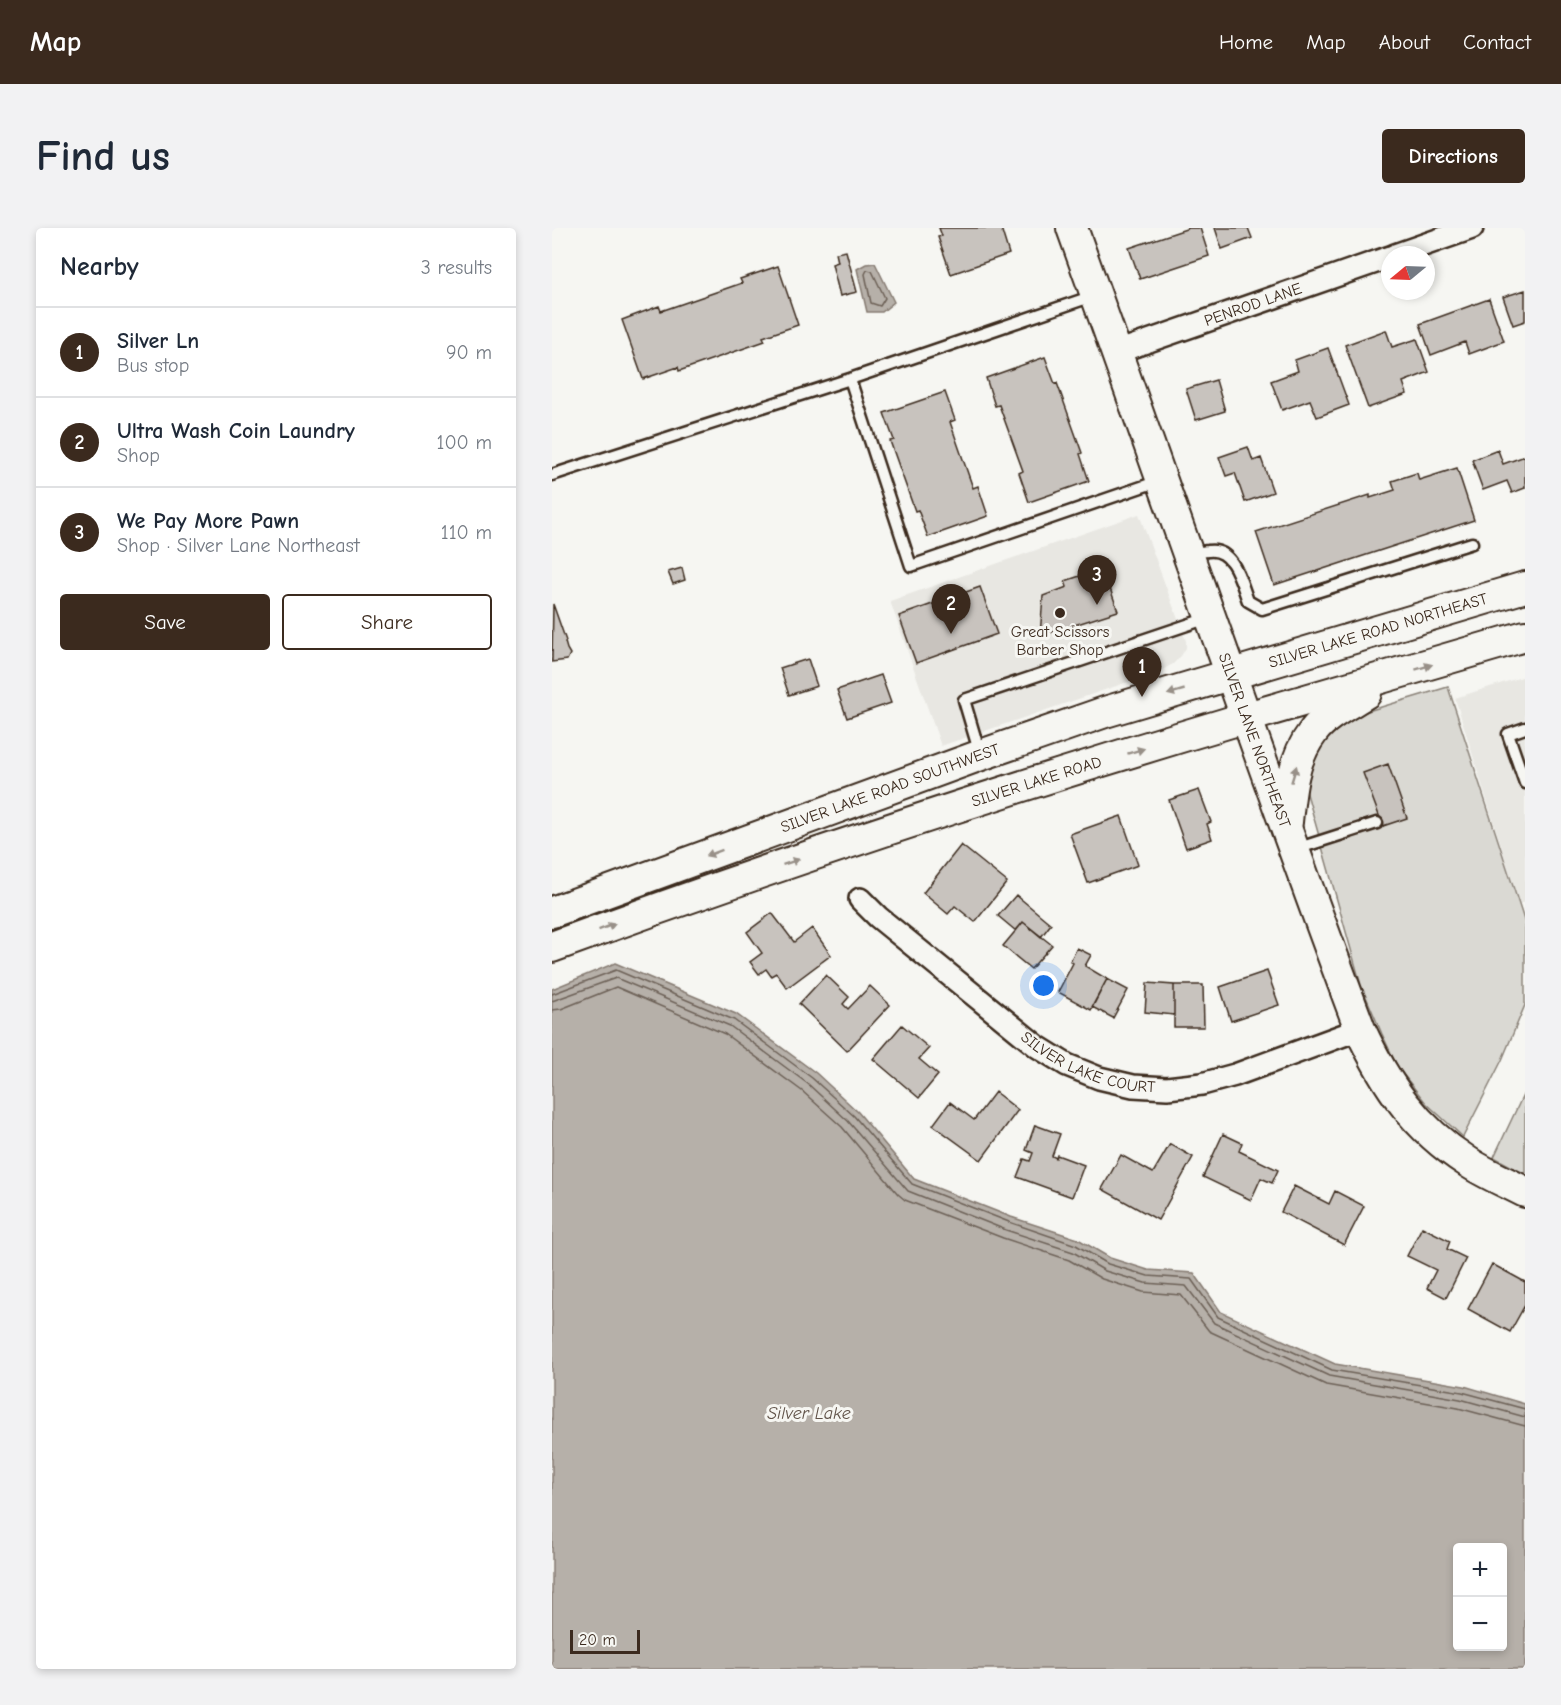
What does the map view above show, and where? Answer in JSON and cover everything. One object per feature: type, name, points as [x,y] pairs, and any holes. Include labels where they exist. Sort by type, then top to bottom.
[{"type":"main road","name":"SILVER LANE NORTHEAST","points":[[1072,228],[1289,841],[1360,1029],[1381,1073],[1418,1122],[1441,1143],[1470,1163],[1525,1192]]},
{"type":"main road","name":"SILVER LAKE ROAD NORTHEAST","points":[[1232,675],[1525,587]]},
{"type":"main road","name":"SILVER LAKE ROAD","points":[[552,947],[868,835],[1246,717],[1394,676],[1525,636]]},
{"type":"main road","name":"SILVER LAKE ROAD SOUTHWEST","points":[[552,912],[981,755],[1105,712],[1232,675]]},
{"type":"main road","points":[[1289,841],[1291,781],[1313,731],[1338,711],[1394,676]]},
{"type":"street","points":[[1421,246],[1473,228]]},
{"type":"street","name":"PENROD LANE","points":[[1117,352],[1381,260]]},
{"type":"street","name":"SILVER LAKE COURT","points":[[860,899],[878,917],[1038,1047],[1067,1065],[1099,1078],[1133,1086],[1167,1088],[1202,1084],[1235,1075],[1360,1029]]},
{"type":"lane","points":[[552,475],[850,379],[1096,295]]},
{"type":"lane","points":[[850,379],[911,566],[1162,480]]},
{"type":"lane","points":[[1189,556],[1208,550],[1227,555],[1233,563],[1248,601],[1262,609],[1472,543]]},
{"type":"lane","points":[[981,755],[963,700],[1211,617]]},
{"type":"lane","points":[[1525,728],[1508,734],[1525,783]]},
{"type":"lane","points":[[1289,841],[1377,823]]},
{"type":"shaded area","points":[[1139,514],[1186,641],[1186,648],[1181,656],[1173,664],[1160,671],[941,746],[890,601]]},
{"type":"shaded area","points":[[1525,676],[1525,902],[1519,904],[1455,698]]},
{"type":"shaded area","points":[[1448,687],[1525,923],[1525,1005],[1502,1060],[1463,1137],[1426,1103],[1398,1068],[1382,1034],[1361,985],[1304,783],[1317,741],[1358,714]]},
{"type":"shaded area","points":[[1525,1091],[1525,1174],[1494,1157]]},
{"type":"water","points":[[875,263],[894,302],[882,312],[867,312],[857,269],[866,264]]},
{"type":"water","name":"Silver Lake","points":[[615,963],[736,1014],[816,1073],[858,1112],[914,1179],[1011,1217],[1078,1239],[1110,1258],[1148,1270],[1194,1273],[1221,1312],[1335,1364],[1464,1386],[1525,1404],[1525,1669],[552,1669],[552,989]]},
{"type":"building","points":[[939,228],[1001,228],[1009,254],[951,274],[938,237],[942,236]]},
{"type":"building","points":[[1189,228],[1200,228],[1209,256],[1140,279],[1129,248]]},
{"type":"building","points":[[1215,228],[1248,228],[1252,238],[1222,249]]},
{"type":"building","points":[[846,251],[857,292],[840,296],[832,264],[838,262],[836,253]]},
{"type":"building","points":[[778,266],[798,325],[763,337],[765,341],[679,371],[678,367],[643,379],[622,320],[659,306],[661,311],[742,283],[740,279]]},
{"type":"building","points":[[1525,290],[1525,321],[1513,325],[1503,297]]},
{"type":"building","points":[[1489,299],[1504,341],[1469,354],[1465,342],[1431,355],[1420,324]]},
{"type":"building","points":[[1386,330],[1392,347],[1417,339],[1429,372],[1403,382],[1407,394],[1368,408],[1345,345]]},
{"type":"building","points":[[1328,348],[1349,405],[1317,417],[1310,400],[1282,410],[1271,381],[1298,371],[1295,360]]},
{"type":"building","points":[[1045,357],[1055,384],[1057,383],[1082,453],[1080,454],[1089,481],[1029,502],[1019,473],[1023,471],[999,405],[995,406],[986,378]]},
{"type":"building","points":[[1216,380],[1225,411],[1196,420],[1186,389]]},
{"type":"building","points":[[945,392],[955,420],[950,422],[973,488],[978,486],[988,516],[928,537],[918,510],[915,511],[890,441],[894,440],[884,413]]},
{"type":"building","points":[[1248,447],[1253,461],[1261,458],[1273,492],[1245,502],[1235,473],[1226,476],[1219,457]]},
{"type":"building","points":[[1498,450],[1503,464],[1525,456],[1525,488],[1512,493],[1507,481],[1483,490],[1472,460]]},
{"type":"building","points":[[1457,468],[1474,520],[1274,585],[1256,532],[1370,495],[1370,498],[1395,490],[1392,481],[1417,473],[1419,480]]},
{"type":"building","points":[[682,568],[685,580],[673,584],[668,572]]},
{"type":"building","points":[[1083,575],[1087,586],[1107,580],[1118,611],[1040,636],[1043,596],[1067,587],[1065,581]]},
{"type":"building","points":[[980,587],[997,634],[916,663],[899,616]]},
{"type":"building","points":[[553,604],[570,654],[567,660],[552,662]]},
{"type":"building","points":[[808,659],[817,686],[789,695],[780,668]]},
{"type":"building","points":[[881,675],[891,703],[847,718],[837,690]]},
{"type":"building","points":[[1388,764],[1407,818],[1383,826],[1363,773]]},
{"type":"building","points":[[1199,790],[1211,822],[1207,824],[1212,839],[1186,848],[1169,800]]},
{"type":"building","points":[[1121,816],[1138,865],[1088,883],[1070,834]]},
{"type":"building","points":[[961,845],[1007,882],[975,922],[955,906],[948,914],[923,893]]},
{"type":"building","points":[[1016,895],[1051,924],[1041,937],[1023,922],[1016,931],[998,916]]},
{"type":"building","points":[[772,913],[794,942],[812,928],[831,955],[787,988],[776,973],[771,976],[766,969],[759,974],[750,962],[762,953],[747,932]]},
{"type":"building","points":[[1023,922],[1052,945],[1031,969],[1003,946]]},
{"type":"building","points":[[1077,948],[1091,955],[1085,966],[1107,979],[1091,1010],[1058,992],[1073,963],[1070,961]]},
{"type":"building","points":[[1267,971],[1279,1005],[1231,1021],[1220,987]]},
{"type":"building","points":[[826,975],[849,997],[843,1004],[848,1009],[870,986],[890,1005],[847,1051],[799,1004]]},
{"type":"building","points":[[1107,979],[1128,990],[1113,1018],[1092,1007]]},
{"type":"building","points":[[1147,983],[1174,985],[1174,1015],[1145,1012]]},
{"type":"building","points":[[1174,985],[1203,985],[1204,1027],[1174,1027]]},
{"type":"building","points":[[902,1025],[929,1048],[919,1059],[938,1075],[919,1098],[873,1059]]},
{"type":"building","points":[[995,1092],[1018,1110],[981,1160],[933,1125],[950,1102],[974,1120]]},
{"type":"building","points":[[1035,1125],[1060,1134],[1052,1156],[1056,1158],[1057,1155],[1084,1165],[1072,1197],[1017,1177],[1024,1159],[1030,1161],[1033,1153],[1026,1150]]},
{"type":"building","points":[[1223,1134],[1242,1143],[1239,1151],[1278,1170],[1272,1183],[1261,1178],[1251,1200],[1203,1177]]},
{"type":"building","points":[[1170,1144],[1193,1157],[1158,1220],[1102,1189],[1121,1155],[1153,1173]]},
{"type":"building","points":[[1294,1186],[1329,1204],[1335,1191],[1364,1206],[1344,1245],[1281,1212]]},
{"type":"building","points":[[1422,1227],[1450,1241],[1447,1249],[1466,1258],[1446,1298],[1427,1288],[1436,1270],[1407,1256]]},
{"type":"building","points":[[1492,1264],[1525,1282],[1525,1305],[1510,1332],[1468,1309]]},
{"type":"place","name":"We Pay More Pawn","points":[[1097,605]]},
{"type":"place","name":"Great Scissors Barber Shop","points":[[1060,613]]},
{"type":"place","name":"Ultra Wash Coin Laundry","points":[[951,634]]},
{"type":"place","name":"Silver Ln","points":[[1142,697]]}]
